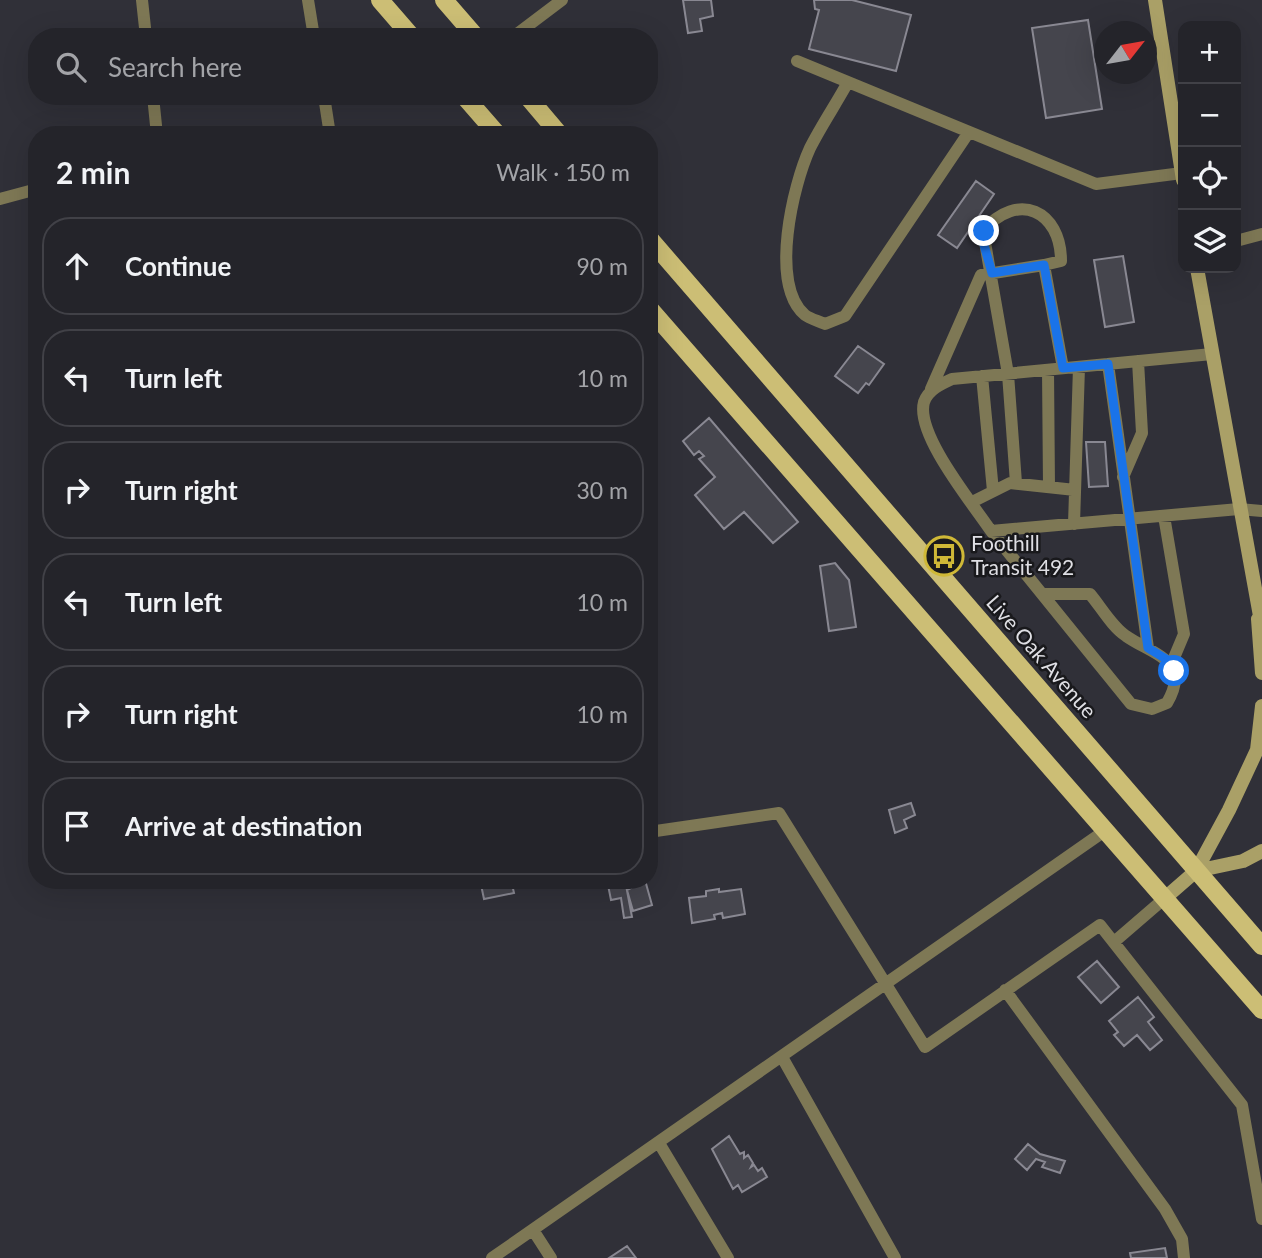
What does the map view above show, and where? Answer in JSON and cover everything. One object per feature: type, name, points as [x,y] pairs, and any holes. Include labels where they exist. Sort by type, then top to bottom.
[{"type":"main road","points":[[380,0],[404,28]]},
{"type":"main road","points":[[444,0],[468,28]]},
{"type":"main road","points":[[472,105],[490,126]]},
{"type":"main road","points":[[535,105],[552,126]]},
{"type":"main road","name":"Live Oak Avenue","points":[[658,248],[1262,946]]},
{"type":"main road","points":[[658,318],[1262,1010]]},
{"type":"street","points":[[1155,0],[1178,147]]},
{"type":"street","points":[[1198,273],[1262,627]]},
{"type":"street","points":[[1257,607],[1262,673]]},
{"type":"street","points":[[1165,898],[1196,871],[1257,750],[1262,706]]},
{"type":"street","points":[[1196,871],[1243,862],[1262,851]]},
{"type":"lane","points":[[142,0],[145,28]]},
{"type":"lane","points":[[308,0],[313,28]]},
{"type":"lane","points":[[525,28],[562,0]]},
{"type":"lane","points":[[797,61],[1096,184],[1178,177]]},
{"type":"lane","points":[[848,82],[810,150],[792,211],[785,274],[792,295],[805,315],[825,324],[845,316],[969,132]]},
{"type":"lane","points":[[154,105],[157,126]]},
{"type":"lane","points":[[325,105],[329,126]]},
{"type":"lane","points":[[0,199],[28,191]]},
{"type":"lane","points":[[1016,483],[1008,374],[992,273],[984,245],[984,231],[1004,213],[1015,209],[1039,213],[1059,235],[1061,261],[1044,265],[992,273],[981,275],[923,410],[927,430],[991,531],[1131,704],[1152,709],[1167,703],[1174,687],[1171,665],[1184,634],[1164,516]]},
{"type":"lane","points":[[1241,240],[1262,234]]},
{"type":"lane","points":[[1044,265],[1063,368]]},
{"type":"lane","points":[[930,392],[952,379],[1212,354]]},
{"type":"lane","points":[[1123,477],[1142,433],[1138,362]]},
{"type":"lane","points":[[1108,364],[1148,648]]},
{"type":"lane","points":[[1074,524],[1079,367]]},
{"type":"lane","points":[[1048,370],[1049,487]]},
{"type":"lane","points":[[982,376],[993,491]]},
{"type":"lane","points":[[972,502],[1016,483],[1075,490]]},
{"type":"lane","points":[[991,531],[1239,509],[1262,511]]},
{"type":"lane","points":[[1042,594],[1090,594],[1124,635],[1171,665]]},
{"type":"lane","points":[[658,831],[779,813],[925,1047],[1100,925],[1242,1105],[1262,1219]]},
{"type":"lane","points":[[492,1258],[1106,830]]},
{"type":"lane","points":[[1114,942],[1165,898]]},
{"type":"lane","points":[[1005,990],[1165,1209],[1182,1239],[1184,1258]]},
{"type":"lane","points":[[782,1057],[895,1258]]},
{"type":"lane","points":[[659,1143],[728,1258]]},
{"type":"lane","points":[[533,1230],[551,1258]]},
{"type":"building","points":[[683,0],[711,0],[713,16],[700,19],[702,31],[688,33]]},
{"type":"building","points":[[814,0],[852,0],[911,15],[896,71],[809,49],[819,10],[815,9]]},
{"type":"building","points":[[1088,20],[1094,58],[1094,84],[1098,84],[1102,109],[1046,118],[1032,28]]},
{"type":"building","points":[[976,181],[994,194],[957,248],[938,235]]},
{"type":"building","points":[[1123,256],[1134,322],[1105,327],[1094,260]]},
{"type":"building","points":[[858,346],[884,364],[869,385],[866,383],[858,393],[835,376]]},
{"type":"building","points":[[709,418],[798,522],[773,543],[744,512],[724,529],[695,495],[715,477],[699,459],[704,456],[699,451],[694,455],[683,441]]},
{"type":"building","points":[[1086,442],[1105,442],[1108,486],[1089,487]]},
{"type":"building","points":[[835,563],[849,580],[856,627],[829,631],[820,566]]},
{"type":"building","points":[[911,803],[915,815],[904,820],[907,828],[895,833],[889,810]]},
{"type":"building","points":[[482,889],[513,889],[514,893],[484,899]]},
{"type":"building","points":[[609,889],[627,889],[632,917],[624,918],[621,898],[611,900]]},
{"type":"building","points":[[648,889],[652,905],[633,911],[627,890]]},
{"type":"building","points":[[719,889],[719,892],[741,889],[745,914],[723,918],[722,913],[714,915],[715,919],[692,923],[689,898],[706,896],[706,891]]},
{"type":"building","points":[[1097,961],[1119,987],[1101,1003],[1078,977]]},
{"type":"building","points":[[1138,997],[1154,1017],[1148,1022],[1162,1040],[1150,1050],[1137,1035],[1124,1046],[1114,1035],[1118,1032],[1109,1021]]},
{"type":"building","points":[[729,1136],[740,1154],[744,1152],[744,1158],[748,1155],[753,1163],[751,1167],[754,1165],[758,1171],[762,1168],[767,1177],[742,1192],[738,1185],[733,1189],[712,1149]]},
{"type":"building","points":[[1028,1144],[1040,1154],[1065,1161],[1060,1173],[1042,1167],[1045,1162],[1036,1159],[1027,1170],[1015,1159]]},
{"type":"building","points":[[627,1246],[636,1258],[609,1258]]},
{"type":"building","points":[[1165,1248],[1167,1258],[1131,1258],[1130,1253]]},
{"type":"place","name":"Foothill Transit 492","points":[[944,556]]},
{"type":"route","points":[[984,231],[984,245],[992,273],[1044,265],[1063,368],[1108,364],[1148,648],[1166,659],[1174,671]]}]
